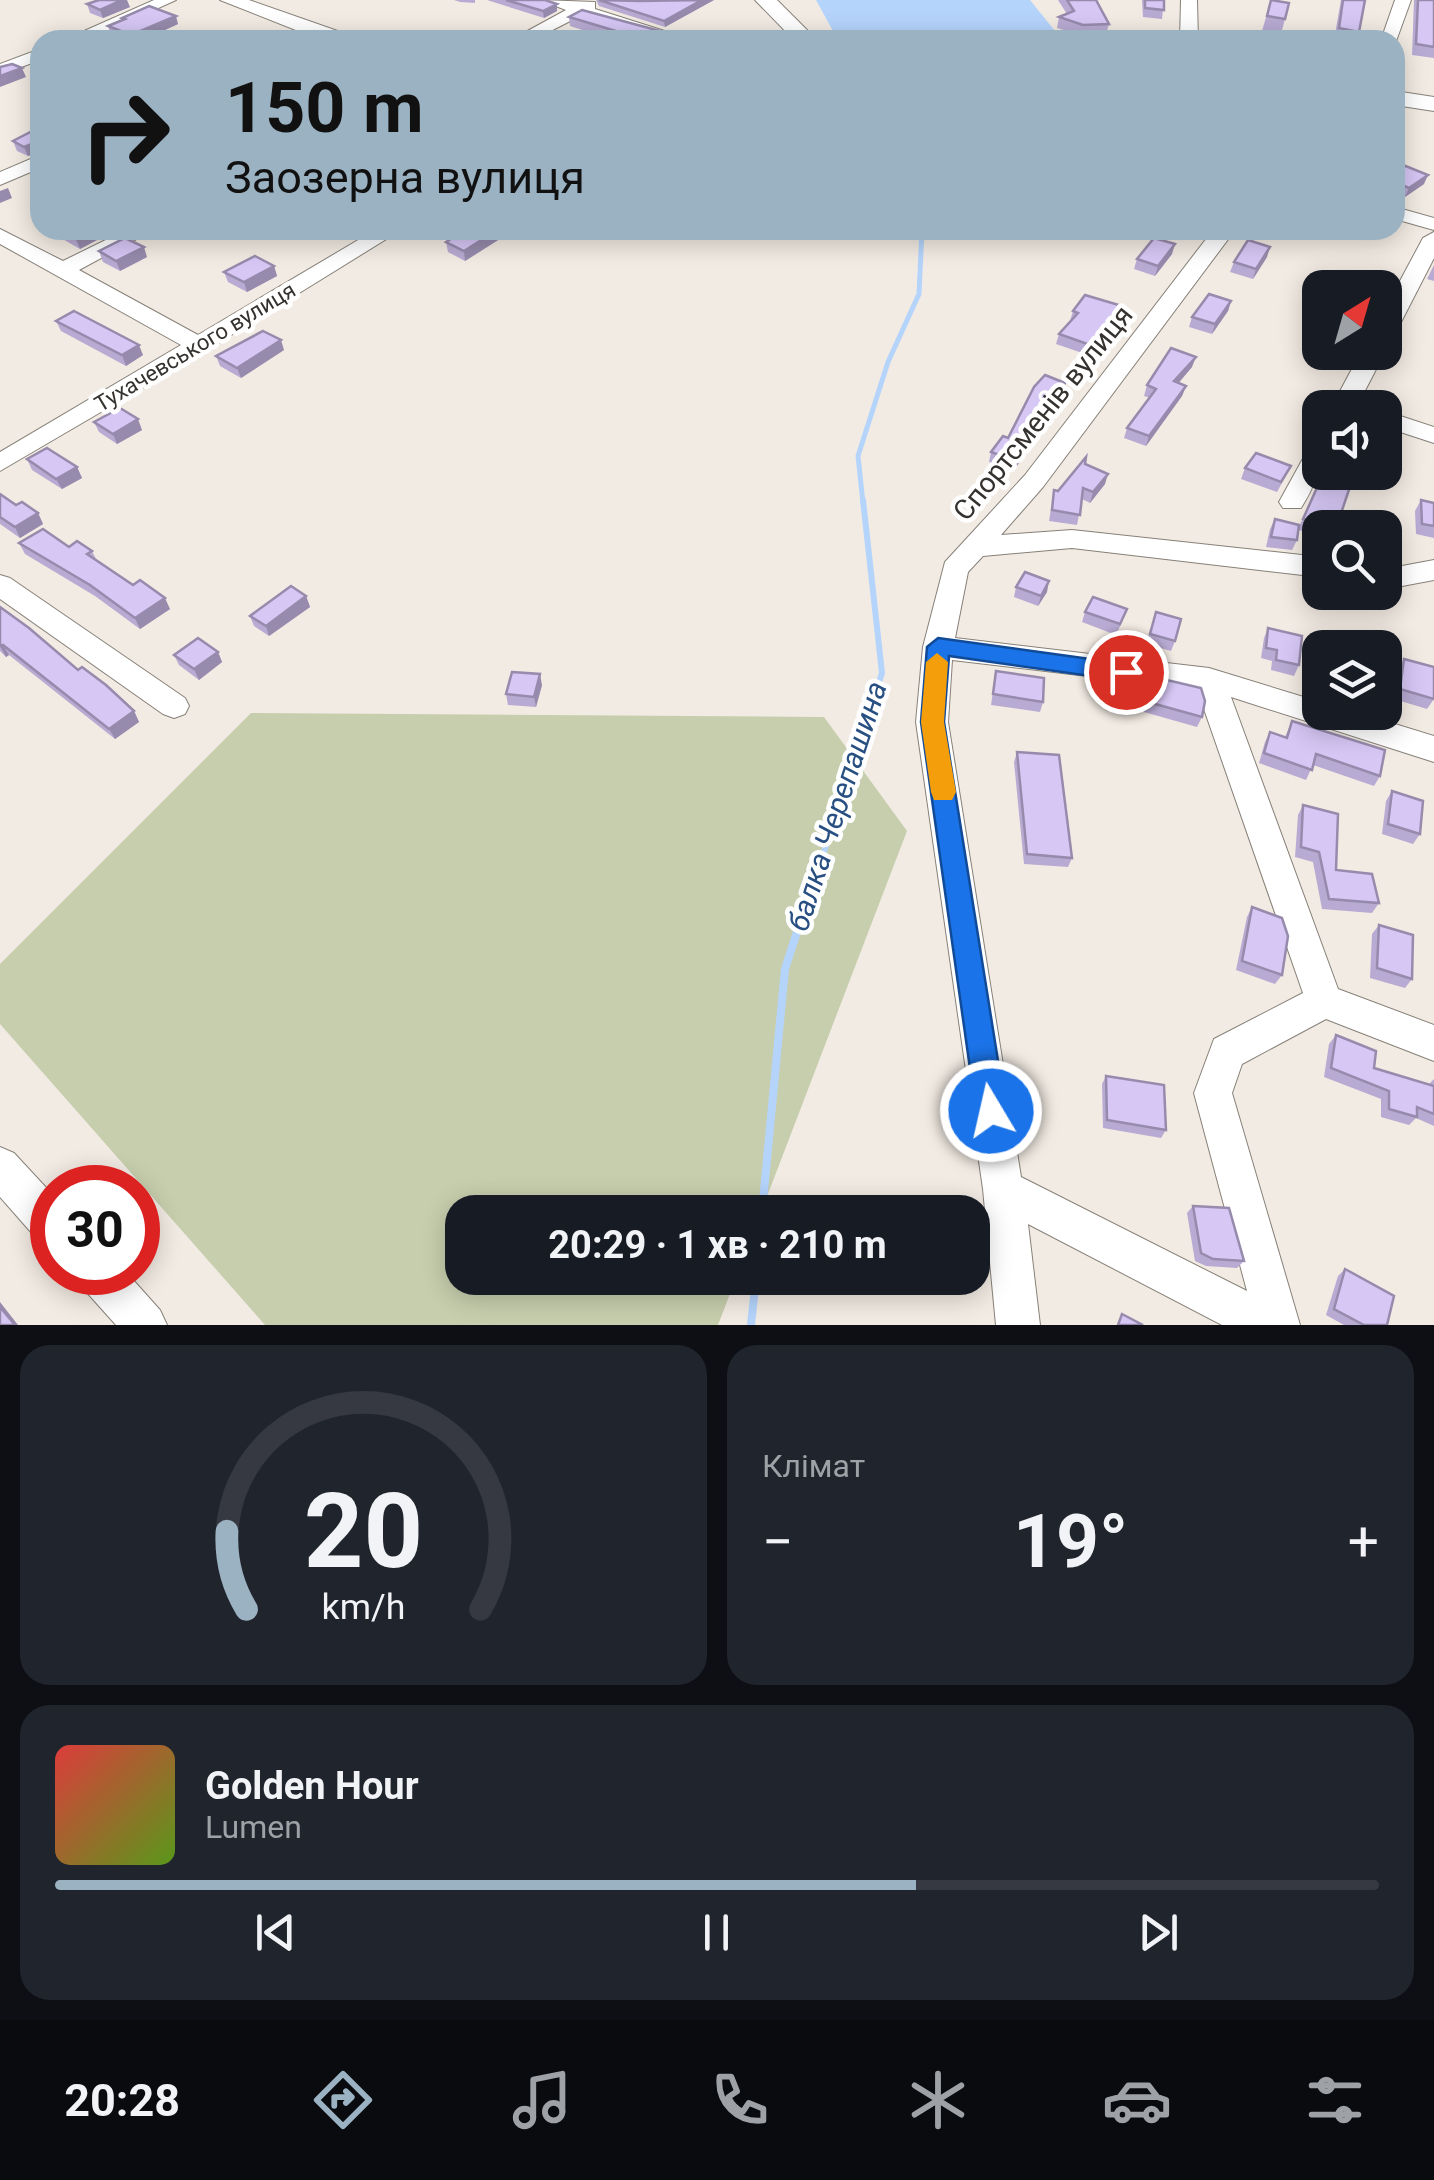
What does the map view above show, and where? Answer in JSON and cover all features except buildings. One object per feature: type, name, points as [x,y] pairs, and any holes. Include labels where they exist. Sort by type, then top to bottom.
[{"type":"main road","points":[[230,0],[305,30]]},
{"type":"main road","points":[[765,0],[796,30]]},
{"type":"main road","points":[[1405,100],[1434,104]]},
{"type":"street","points":[[97,30],[168,0]]},
{"type":"street","points":[[548,0],[649,30]]},
{"type":"street","points":[[540,30],[598,0]]},
{"type":"street","points":[[1189,0],[1189,30]]},
{"type":"street","points":[[1393,30],[1403,0]]},
{"type":"street","points":[[0,52],[30,58]]},
{"type":"street","points":[[0,70],[30,58]]},
{"type":"street","points":[[0,179],[30,166]]},
{"type":"street","points":[[1405,214],[1434,201]]},
{"type":"street","points":[[1405,216],[1434,224]]},
{"type":"street","points":[[0,235],[199,345]]},
{"type":"street","points":[[1402,298],[1434,238]]},
{"type":"street","points":[[64,270],[122,240]]},
{"type":"street","name":"Тухачевського вулиця","points":[[0,463],[373,240]]},
{"type":"street","name":"Спортсменів вулиця","points":[[1018,1325],[1003,1189],[932,722],[938,647],[954,569],[1034,481],[1216,240]]},
{"type":"street","points":[[1402,425],[1434,435]]},
{"type":"street","points":[[1292,502],[1302,483]]},
{"type":"street","points":[[974,547],[1072,539],[1302,565]]},
{"type":"street","points":[[1402,576],[1434,570]]},
{"type":"street","points":[[0,585],[174,706]]},
{"type":"street","points":[[938,647],[1209,680],[1434,749]]},
{"type":"street","points":[[1209,680],[1324,1001]]},
{"type":"street","points":[[1278,1325],[1214,1093],[1227,1052],[1324,1001],[1434,1043]]},
{"type":"street","points":[[0,1167],[30,1200]]},
{"type":"street","points":[[1003,1189],[1267,1325]]},
{"type":"street","points":[[118,1295],[145,1325]]},
{"type":"green space","points":[[251,713],[824,717],[907,831],[768,1195],[445,1195],[445,1295],[729,1295],[718,1325],[265,1325],[160,1206],[160,1165],[124,1165],[0,1024],[0,964]]},
{"type":"water","points":[[816,0],[1030,0],[1054,30],[832,30]]},
{"type":"waterway","name":"балка Черепашина","points":[[863,503],[858,456],[888,362],[919,294],[922,240]]},
{"type":"waterway","name":"балка Черепашина","points":[[820,864],[882,673],[863,500]]},
{"type":"waterway","name":"балка Черепашина","points":[[764,1195],[785,969],[820,861]]},
{"type":"waterway","name":"балка Черепашина","points":[[751,1325],[754,1295]]},
{"type":"slow traffic","points":[[937,662],[932,722],[943,792]]},
{"type":"route","points":[[991,1111],[932,722],[938,647],[1126,672]]}]
